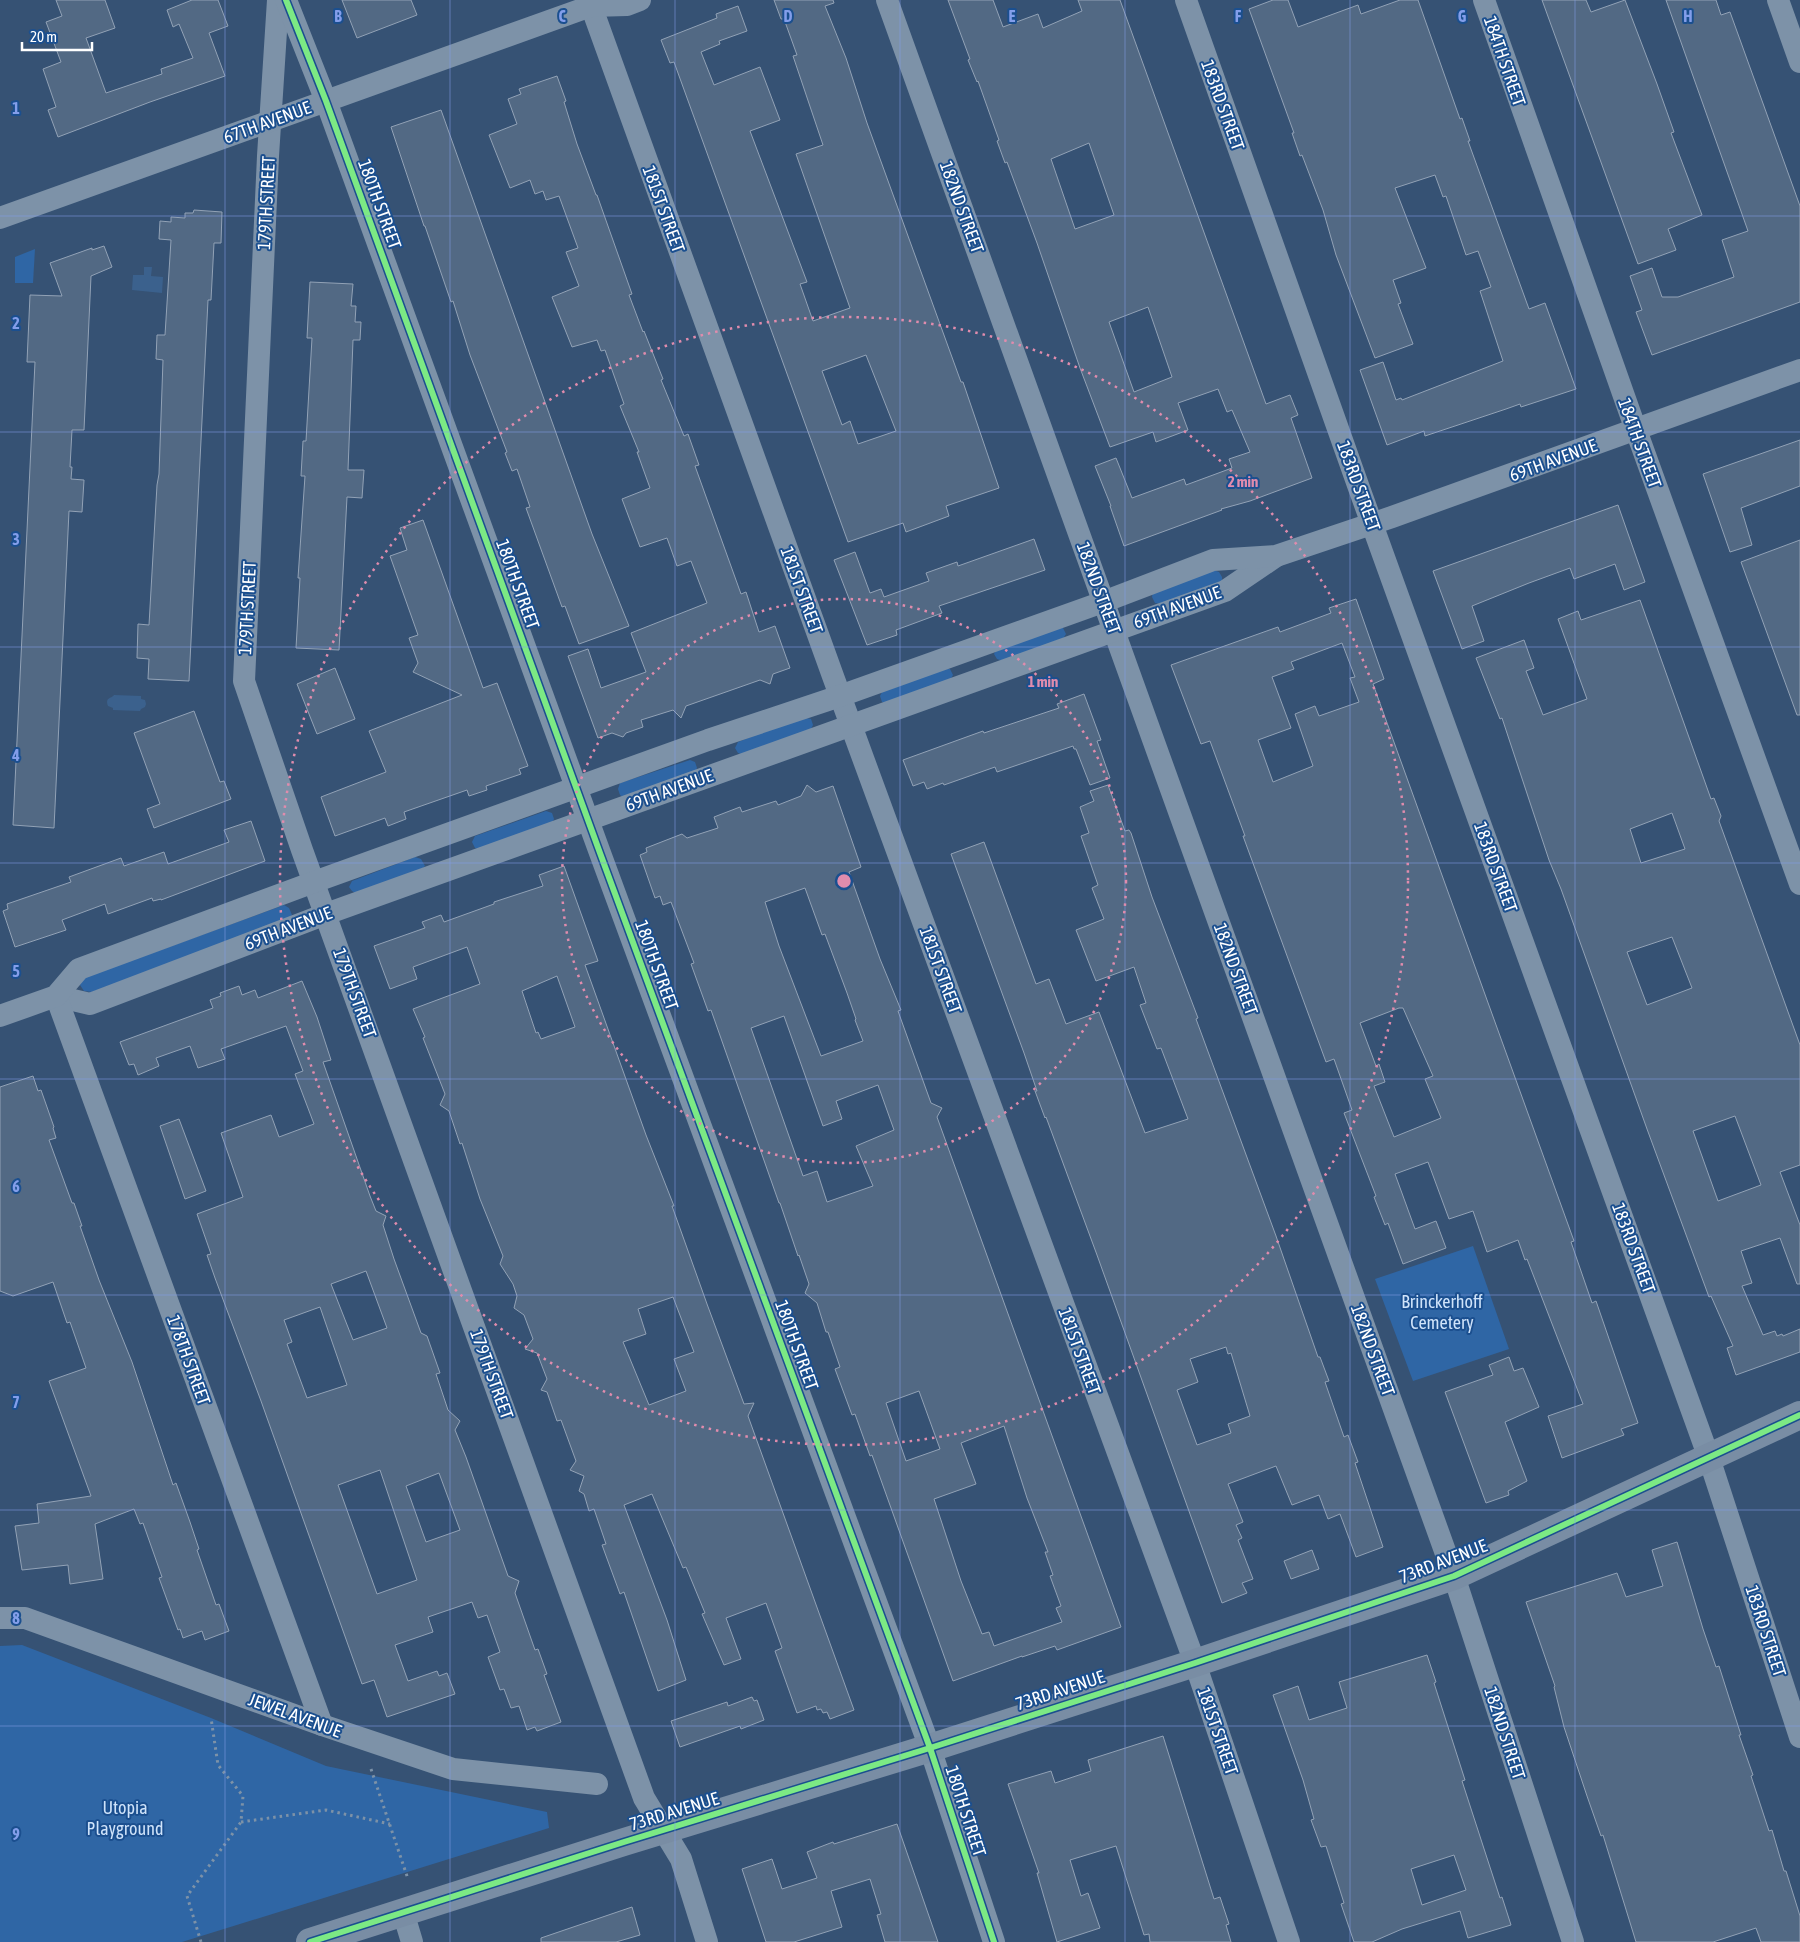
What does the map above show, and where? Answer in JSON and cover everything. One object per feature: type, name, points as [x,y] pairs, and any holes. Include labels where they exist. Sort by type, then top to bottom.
[{"type":"street","name":"179TH STREET","points":[[278,0],[270,122],[244,681],[314,882],[644,1798],[681,1859],[707,1942]]},
{"type":"street","name":"180TH STREET","points":[[286,0],[326,101],[576,788],[930,1748],[994,1942]]},
{"type":"street","name":"67TH AVENUE","points":[[0,218],[270,122],[592,2],[627,5],[640,0]]},
{"type":"street","name":"182ND STREET","points":[[887,0],[1454,1576],[1573,1942]]},
{"type":"street","name":"183RD STREET","points":[[1186,0],[1372,524],[1709,1458],[1800,1737]]},
{"type":"street","name":"184TH STREET","points":[[1484,0],[1636,430],[1800,884]]},
{"type":"street","points":[[1778,0],[1800,62]]},
{"type":"street","name":"181ST STREET","points":[[592,2],[850,724],[1195,1663],[1289,1942]]},
{"type":"street","name":"69TH AVENUE","points":[[0,1016],[56,996],[79,969],[708,740],[840,696],[1103,602],[1213,560],[1276,556],[1372,524],[1800,370]]},
{"type":"street","name":"69TH AVENUE","points":[[56,996],[90,1004],[326,914],[850,724],[1225,591],[1276,556]]},
{"type":"street","points":[[971,649],[980,678]]},
{"type":"street","points":[[708,740],[720,771]]},
{"type":"street","points":[[448,834],[460,866]]},
{"type":"street","name":"178TH STREET","points":[[56,996],[322,1725]]},
{"type":"street","name":"73RD AVENUE","points":[[310,1942],[930,1748],[1195,1663],[1454,1576],[1800,1415]]},
{"type":"street","name":"JEWEL AVENUE","points":[[0,1618],[25,1618],[322,1725],[453,1769],[597,1784]]},
{"type":"street","points":[[403,1912],[412,1942]]},
{"type":"path","points":[[201,1942],[187,1896],[240,1822],[243,1796],[218,1765],[211,1718]]},
{"type":"path","points":[[371,1769],[408,1879]]},
{"type":"path","points":[[240,1822],[326,1810],[390,1824]]},
{"type":"green space","points":[[35,249],[33,283],[15,283],[15,257]]},
{"type":"green space","points":[[1213,570],[1219,572],[1222,582],[1161,604],[1155,603],[1152,597],[1153,591]]},
{"type":"green space","points":[[1055,626],[1063,628],[1066,634],[1063,639],[1003,661],[997,659],[994,654],[997,648]]},
{"type":"green space","points":[[941,669],[950,669],[953,675],[949,682],[888,704],[882,702],[880,696],[883,690]]},
{"type":"green space","points":[[802,717],[811,719],[813,725],[810,731],[744,755],[738,753],[735,748],[738,742]]},
{"type":"green space","points":[[690,760],[695,762],[697,768],[694,774],[624,798],[620,795],[618,789],[620,783]]},
{"type":"green space","points":[[546,811],[552,813],[554,819],[551,825],[481,849],[475,848],[472,842],[475,836]]},
{"type":"green space","points":[[415,857],[421,859],[425,866],[421,870],[357,894],[349,887],[352,881]]},
{"type":"green space","points":[[284,905],[289,908],[292,915],[287,921],[92,992],[84,991],[80,985],[83,978]]},
{"type":"green space","name":"Brinckerhoff Cemetery","points":[[1473,1246],[1509,1349],[1413,1381],[1375,1279]]},
{"type":"green space","name":"Utopia Playground","points":[[22,1645],[211,1718],[326,1766],[547,1812],[549,1828],[182,1942],[0,1942],[0,1646]]},
{"type":"shaded area","points":[[144,267],[152,267],[151,276],[163,277],[162,293],[132,290],[133,275],[144,275]]},
{"type":"shaded area","points":[[114,695],[141,696],[141,699],[145,700],[145,707],[140,711],[113,710],[113,708],[108,706],[107,701]]},
{"type":"building","points":[[56,0],[105,0],[115,28],[86,38],[106,93],[162,74],[161,69],[193,58],[179,24],[173,27],[167,10],[192,0],[218,0],[228,26],[209,33],[225,76],[58,137],[48,110],[56,107],[43,69],[61,62],[46,22],[62,16]]},
{"type":"building","points":[[342,0],[411,0],[417,15],[357,38]]},
{"type":"building","points":[[774,0],[833,0],[834,3],[825,6],[846,58],[867,123],[961,382],[963,382],[999,488],[946,506],[949,516],[906,532],[903,523],[848,542],[674,62],[670,63],[661,40],[717,18],[716,14],[738,6],[747,31],[719,41],[720,44],[701,52],[714,85],[760,67],[780,120],[750,131],[807,282],[800,284],[813,321],[850,308],[796,154],[823,145],[793,56],[797,55],[784,19],[781,19]],"holes":[[[866,355],[896,431],[858,444],[850,421],[842,425],[822,371]]]},
{"type":"building","points":[[948,0],[993,0],[1003,27],[1038,14],[1043,28],[1082,11],[1078,0],[1120,0],[1266,404],[1290,395],[1298,415],[1291,418],[1312,478],[1250,501],[1221,509],[1124,546],[1095,466],[1116,458],[1132,498],[1184,479],[1186,485],[1232,468],[1229,459],[1250,452],[1232,410],[1227,412],[1218,389],[1178,403],[1188,430],[1156,442],[1153,432],[1110,447],[1080,368],[1037,243],[1007,162],[1005,163],[997,141],[999,140],[978,81],[968,60],[970,59]],"holes":[[[1089,143],[1114,215],[1075,229],[1051,159]],[[1148,307],[1172,377],[1134,392],[1109,322]]]},
{"type":"building","points":[[1273,0],[1288,0],[1298,27],[1358,5],[1361,14],[1400,0],[1418,0],[1460,119],[1462,118],[1470,141],[1468,141],[1529,309],[1545,303],[1576,389],[1521,407],[1520,404],[1425,436],[1424,431],[1387,445],[1360,370],[1383,362],[1396,400],[1401,398],[1402,400],[1503,361],[1480,291],[1491,287],[1478,251],[1466,255],[1446,196],[1443,197],[1435,175],[1395,188],[1426,268],[1393,280],[1401,303],[1398,304],[1413,344],[1375,358],[1336,255],[1323,210],[1302,155],[1300,156],[1292,133],[1294,133],[1249,9]]},
{"type":"building","points":[[1542,0],[1586,0],[1591,12],[1625,0],[1657,84],[1674,132],[1671,133],[1702,215],[1668,229],[1676,250],[1638,264]]},
{"type":"building","points":[[1666,0],[1716,0],[1721,15],[1730,12],[1800,206],[1800,302],[1652,355],[1636,312],[1642,310],[1630,276],[1652,268],[1662,297],[1678,297],[1734,277],[1722,240],[1748,231]]},
{"type":"building","points":[[557,76],[566,101],[564,102],[577,144],[632,294],[629,295],[684,436],[688,434],[699,465],[695,466],[741,594],[746,592],[759,632],[775,626],[790,668],[773,674],[770,684],[760,680],[686,706],[681,718],[673,710],[641,720],[643,727],[626,733],[623,737],[612,733],[598,738],[568,656],[588,649],[601,688],[646,672],[631,633],[707,603],[691,561],[677,566],[667,538],[640,547],[622,499],[650,488],[637,452],[639,452],[620,406],[624,404],[605,350],[601,351],[597,340],[572,347],[552,297],[579,286],[566,252],[578,248],[559,196],[546,200],[543,191],[535,194],[530,180],[510,188],[489,135],[517,124],[508,99],[521,94],[519,89]]},
{"type":"building","points":[[441,110],[592,534],[629,626],[579,644],[565,606],[562,607],[526,508],[530,507],[517,469],[512,471],[505,453],[507,452],[470,355],[453,301],[451,302],[391,127]]},
{"type":"building","points":[[194,210],[222,212],[221,243],[214,243],[211,300],[208,300],[189,681],[148,679],[149,659],[137,658],[138,624],[149,625],[159,474],[163,360],[156,359],[157,335],[165,335],[171,240],[159,239],[160,221],[171,222],[171,217],[185,218],[185,213],[193,213]]},
{"type":"building","points":[[104,246],[112,267],[91,276],[84,430],[72,430],[71,479],[84,480],[82,512],[69,511],[54,828],[13,825],[35,362],[27,362],[30,295],[62,296],[50,263],[92,248],[92,250]]},
{"type":"building","points":[[310,282],[353,284],[351,306],[356,306],[355,322],[361,322],[360,340],[353,340],[348,470],[364,470],[362,498],[347,497],[339,650],[296,648],[300,578],[298,578],[305,476],[301,476],[303,441],[306,441],[312,338],[307,338]]},
{"type":"building","points":[[1800,440],[1800,486],[1741,508],[1752,545],[1730,552],[1703,474]]},
{"type":"building","points":[[1618,505],[1645,582],[1624,590],[1615,564],[1574,579],[1570,568],[1529,583],[1472,606],[1484,641],[1462,649],[1433,571]]},
{"type":"building","points":[[423,520],[483,688],[497,683],[528,766],[519,769],[521,774],[486,786],[487,790],[469,796],[467,790],[404,812],[406,819],[388,826],[385,818],[335,836],[321,797],[386,772],[369,731],[462,695],[413,672],[418,663],[409,638],[418,635],[390,556],[407,550],[400,528]]},
{"type":"building","points":[[1034,539],[1045,570],[939,606],[942,613],[896,630],[897,635],[867,645],[834,560],[855,552],[870,593],[881,589],[884,597],[929,581],[926,573],[957,562],[958,566]]},
{"type":"building","points":[[1800,540],[1800,715],[1797,715],[1741,562]]},
{"type":"building","points":[[1356,599],[1384,679],[1373,684],[1574,1241],[1571,1242],[1592,1303],[1596,1301],[1638,1423],[1621,1429],[1624,1435],[1562,1458],[1548,1416],[1583,1404],[1518,1240],[1487,1252],[1473,1211],[1449,1219],[1428,1162],[1395,1174],[1415,1229],[1436,1221],[1446,1248],[1403,1264],[1388,1223],[1385,1225],[1374,1197],[1376,1196],[1344,1113],[1352,1110],[1334,1059],[1326,1062],[1210,741],[1201,744],[1171,665],[1278,627],[1280,632],[1331,613],[1329,608]],"holes":[[[1342,643],[1355,677],[1350,678],[1359,702],[1319,716],[1315,706],[1295,714],[1313,766],[1273,782],[1258,740],[1291,728],[1272,677],[1294,669],[1291,662]],[[1403,1008],[1433,1076],[1425,1079],[1441,1118],[1394,1137],[1374,1086],[1385,1082],[1379,1064],[1376,1066],[1360,1023]]]},
{"type":"building","points":[[1640,600],[1711,799],[1714,798],[1721,816],[1719,821],[1800,1045],[1800,1165],[1780,1172],[1800,1225],[1800,1284],[1797,1284],[1780,1238],[1741,1251],[1752,1283],[1742,1286],[1763,1335],[1775,1331],[1777,1336],[1782,1334],[1783,1336],[1800,1329],[1800,1352],[1736,1375],[1727,1348],[1733,1346],[1711,1296],[1709,1297],[1549,860],[1502,718],[1500,719],[1476,658],[1524,640],[1534,668],[1526,671],[1543,715],[1587,699],[1558,619],[1578,611],[1581,620]],"holes":[[[1672,813],[1685,849],[1641,863],[1630,829]],[[1672,937],[1692,988],[1647,1005],[1627,952]],[[1735,1116],[1761,1185],[1718,1201],[1693,1131]]]},
{"type":"building","points":[[335,668],[355,719],[317,734],[297,684]]},
{"type":"building","points":[[1084,694],[1101,740],[1097,741],[1110,778],[1090,785],[1076,749],[1073,746],[997,772],[995,767],[927,789],[924,782],[913,786],[903,760],[983,731],[984,733],[1059,708],[1057,704]]},
{"type":"building","points":[[194,711],[220,782],[224,781],[231,799],[154,828],[147,809],[160,804],[134,733]]},
{"type":"building","points":[[807,785],[816,792],[833,786],[861,867],[849,872],[880,959],[901,1010],[898,1011],[931,1103],[942,1108],[937,1117],[1121,1627],[1057,1650],[1055,1646],[1022,1656],[953,1681],[872,1455],[870,1456],[855,1414],[852,1415],[835,1369],[840,1367],[817,1303],[805,1293],[809,1284],[711,1010],[708,1011],[691,964],[694,963],[671,902],[663,905],[660,896],[655,898],[640,855],[647,852],[646,848],[682,834],[687,838],[718,828],[714,817],[740,807],[742,812],[776,801],[778,805],[801,796]],"holes":[[[805,888],[822,935],[825,934],[863,1041],[821,1056],[779,946],[765,902]],[[784,1016],[823,1126],[842,1119],[836,1101],[878,1085],[894,1130],[856,1146],[873,1186],[827,1202],[817,1171],[803,1176],[751,1028]],[[919,1391],[940,1449],[906,1461],[886,1403]],[[1004,1426],[1027,1498],[1048,1552],[1045,1552],[1053,1575],[1050,1576],[1061,1606],[1056,1608],[1062,1622],[994,1646],[989,1632],[982,1634],[961,1581],[934,1499],[976,1484],[961,1443]]]},
{"type":"building","points":[[1108,785],[1125,831],[1129,830],[1131,833],[1152,897],[1198,1018],[1196,1019],[1276,1236],[1318,1357],[1320,1357],[1329,1381],[1325,1382],[1344,1437],[1348,1435],[1358,1462],[1355,1463],[1383,1547],[1356,1557],[1340,1514],[1328,1519],[1319,1495],[1292,1505],[1276,1466],[1228,1484],[1243,1522],[1236,1525],[1242,1538],[1238,1540],[1253,1579],[1242,1583],[1247,1593],[1222,1603],[1097,1255],[1035,1091],[1037,1091],[1024,1053],[951,854],[984,842],[1036,984],[1049,979],[1066,1024],[1099,1012],[1145,1133],[1188,1119],[1161,1048],[1157,1049],[1140,1005],[1146,1003],[1134,967],[1096,981],[1076,930],[1104,919],[1092,888],[1098,885],[1081,836],[1089,833],[1080,807],[1094,801],[1090,791]],"holes":[[[1226,1347],[1228,1354],[1231,1353],[1250,1416],[1228,1424],[1231,1433],[1197,1445],[1177,1390],[1198,1382],[1190,1359]]]},
{"type":"building","points":[[251,821],[265,861],[161,900],[153,901],[152,898],[108,914],[105,904],[62,920],[66,930],[15,947],[3,911],[8,909],[7,904],[71,882],[69,877],[121,858],[124,866],[164,852],[168,864],[229,842],[224,830]]},
{"type":"building","points":[[564,866],[598,961],[585,965],[646,1135],[674,1206],[672,1206],[744,1404],[754,1403],[748,1416],[854,1710],[830,1719],[827,1712],[823,1713],[821,1709],[817,1710],[816,1706],[797,1713],[775,1651],[782,1648],[766,1603],[726,1618],[741,1659],[724,1665],[702,1614],[705,1613],[686,1567],[683,1568],[652,1494],[624,1505],[667,1620],[686,1680],[658,1691],[624,1592],[620,1594],[602,1545],[606,1544],[594,1509],[589,1511],[584,1494],[579,1491],[584,1476],[570,1470],[576,1461],[561,1420],[557,1421],[547,1392],[541,1390],[547,1379],[537,1353],[525,1349],[533,1339],[524,1315],[514,1308],[517,1296],[513,1284],[500,1264],[503,1256],[480,1199],[462,1143],[460,1144],[449,1111],[440,1105],[445,1094],[413,1009],[480,984],[467,947],[413,967],[417,979],[390,989],[374,946],[425,928],[422,922],[441,915],[444,922],[494,904],[494,902],[543,886],[539,875]],"holes":[[[557,976],[575,1027],[541,1039],[538,1032],[536,1033],[522,991]],[[673,1297],[694,1352],[674,1359],[686,1391],[649,1405],[623,1342],[646,1334],[638,1309]]]},
{"type":"building","points":[[302,981],[317,1017],[331,1060],[323,1062],[376,1211],[386,1216],[383,1225],[421,1333],[427,1336],[440,1373],[436,1374],[448,1410],[460,1421],[455,1430],[508,1576],[519,1581],[515,1593],[535,1650],[538,1649],[547,1674],[544,1675],[561,1722],[537,1731],[535,1727],[527,1730],[519,1706],[511,1708],[504,1689],[500,1690],[488,1657],[500,1652],[487,1615],[478,1618],[472,1602],[428,1617],[433,1632],[395,1645],[408,1681],[437,1671],[439,1676],[447,1673],[455,1694],[387,1717],[374,1680],[362,1684],[215,1278],[207,1255],[211,1254],[197,1214],[243,1197],[221,1133],[271,1115],[279,1137],[314,1124],[295,1074],[303,1071],[286,1026],[221,1049],[225,1059],[198,1068],[190,1046],[156,1058],[159,1066],[138,1075],[134,1064],[129,1065],[120,1042],[213,1008],[210,1000],[221,996],[220,993],[239,986],[242,995],[255,990],[258,998]],"holes":[[[366,1271],[387,1328],[353,1340],[331,1284]],[[320,1307],[347,1385],[307,1398],[287,1344],[292,1342],[284,1320]],[[380,1470],[417,1580],[377,1594],[338,1485]],[[439,1473],[460,1530],[426,1542],[406,1486]]]},
{"type":"building","points":[[33,1076],[38,1091],[41,1090],[54,1127],[56,1138],[49,1140],[72,1203],[74,1203],[99,1280],[132,1362],[173,1485],[176,1483],[216,1605],[219,1604],[229,1631],[205,1640],[202,1631],[183,1638],[180,1629],[178,1630],[159,1578],[162,1577],[143,1523],[140,1524],[134,1509],[95,1524],[103,1579],[70,1584],[68,1565],[22,1570],[15,1526],[39,1523],[37,1504],[91,1496],[49,1381],[86,1368],[70,1322],[67,1323],[53,1282],[13,1296],[0,1291],[0,1087]]},
{"type":"building","points":[[179,1119],[206,1191],[185,1199],[160,1126]]},
{"type":"building","points":[[1509,1357],[1514,1371],[1523,1368],[1539,1407],[1505,1422],[1527,1481],[1508,1491],[1509,1495],[1486,1503],[1445,1392],[1493,1375],[1489,1365]]},
{"type":"building","points":[[1677,1542],[1703,1629],[1716,1667],[1719,1666],[1741,1735],[1739,1735],[1769,1831],[1772,1830],[1800,1916],[1800,1942],[1761,1942],[1756,1928],[1713,1942],[1636,1942],[1603,1835],[1601,1836],[1564,1727],[1555,1686],[1526,1602],[1617,1573],[1626,1597],[1663,1586],[1652,1550]]},
{"type":"building","points":[[1312,1550],[1319,1569],[1291,1579],[1284,1561]]},
{"type":"building","points":[[1427,1655],[1465,1780],[1462,1781],[1500,1898],[1502,1897],[1511,1925],[1468,1938],[1460,1911],[1402,1929],[1372,1942],[1354,1942],[1341,1904],[1344,1903],[1326,1846],[1321,1847],[1311,1820],[1314,1819],[1303,1780],[1273,1695],[1298,1686],[1309,1720],[1347,1708],[1339,1682]],"holes":[[[1454,1855],[1466,1890],[1422,1905],[1411,1869]]]},
{"type":"building","points":[[752,1697],[754,1701],[757,1700],[764,1720],[741,1729],[740,1726],[680,1747],[671,1721],[727,1702],[728,1706]]},
{"type":"building","points":[[1163,1736],[1214,1899],[1220,1897],[1229,1924],[1226,1925],[1231,1942],[1150,1942],[1149,1934],[1144,1935],[1116,1846],[1070,1860],[1081,1896],[1088,1893],[1100,1928],[1057,1942],[1037,1873],[1039,1873],[1008,1784],[1051,1771],[1055,1783],[1091,1771],[1088,1760]]},
{"type":"building","points":[[897,1824],[938,1942],[885,1942],[877,1915],[881,1914],[870,1879],[831,1891],[842,1927],[794,1942],[766,1942],[742,1869],[772,1859],[782,1889],[817,1878],[807,1852],[833,1842],[834,1844]]},
{"type":"building","points":[[632,1907],[640,1935],[616,1942],[541,1942],[541,1938]]},
{"type":"cycle path","points":[[286,0],[326,101],[600,853],[930,1748],[994,1942]]},
{"type":"cycle path","points":[[310,1942],[624,1842],[930,1748],[1195,1663],[1454,1576],[1800,1415]]}]
